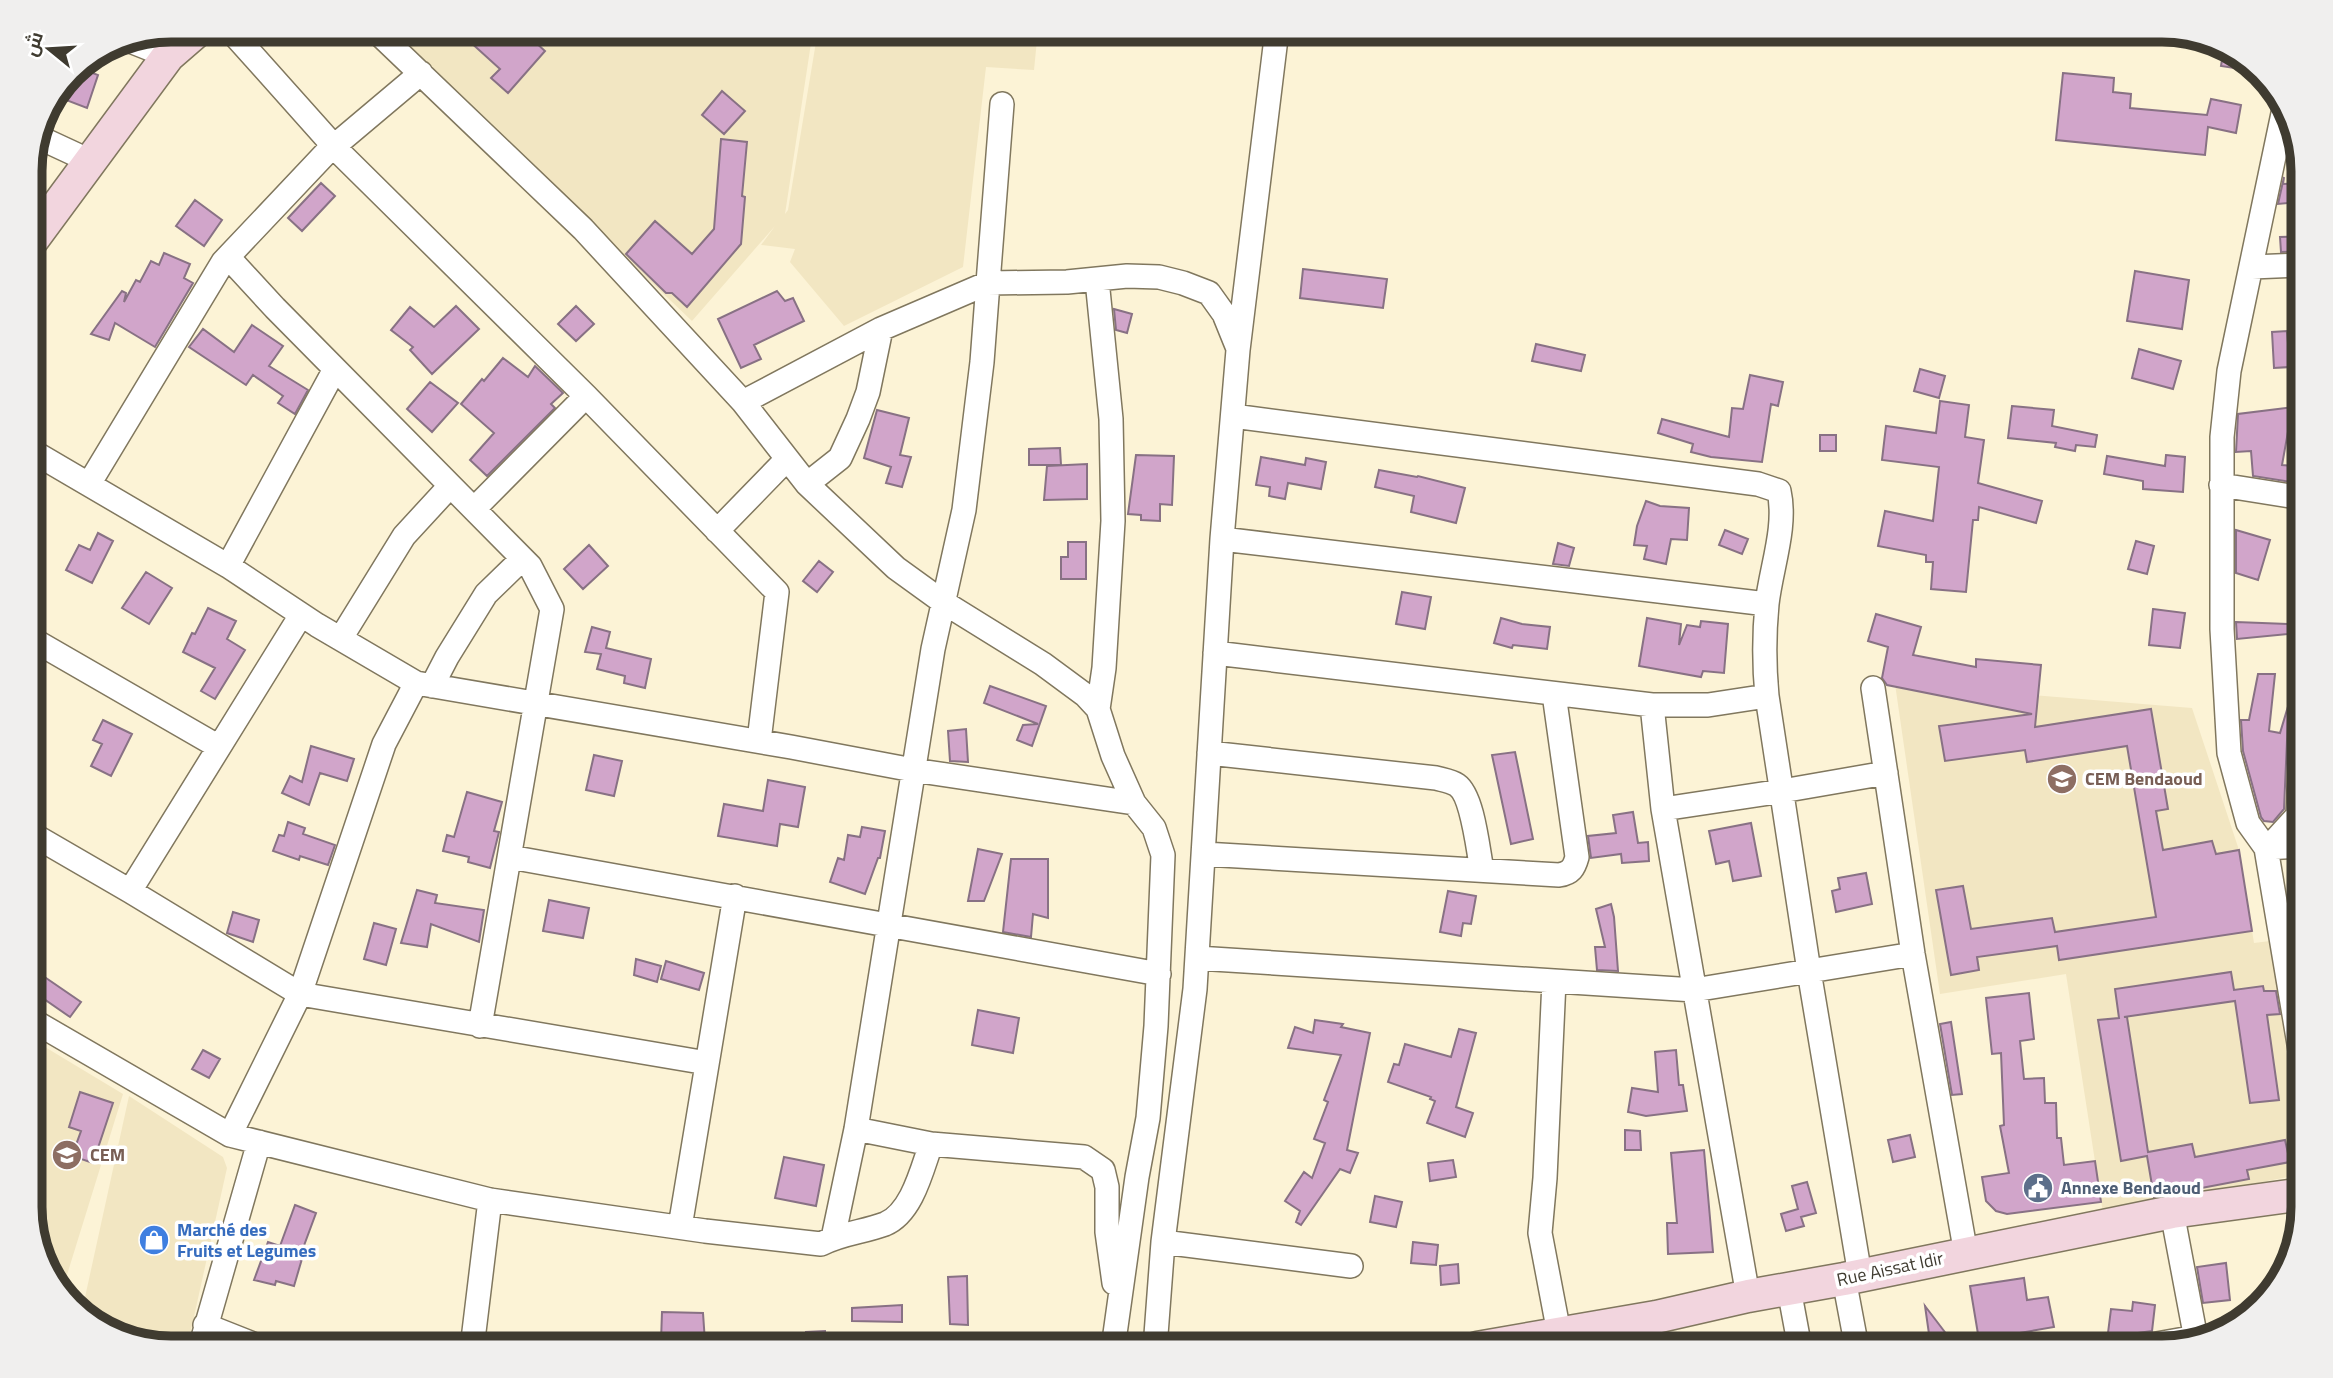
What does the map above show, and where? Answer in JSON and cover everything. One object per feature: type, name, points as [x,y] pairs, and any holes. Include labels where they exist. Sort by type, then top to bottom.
[{"type":"street","points":[[42,227],[168,56],[184,42]]},
{"type":"street","points":[[241,42],[334,146],[586,396],[777,592],[759,741]]},
{"type":"street","points":[[388,42],[583,229],[743,402],[807,484],[896,568],[943,602],[1044,664],[1098,709]]},
{"type":"street","points":[[1156,1336],[1163,1242],[1195,989],[1222,539],[1238,349],[1276,42]]},
{"type":"street","points":[[141,45],[168,56]]},
{"type":"street","points":[[89,484],[228,257],[334,146],[421,73]]},
{"type":"street","points":[[833,1238],[856,1129],[913,770],[943,602],[964,510],[982,362],[1002,104]]},
{"type":"street","points":[[2281,123],[2229,371],[2222,437],[2222,629],[2229,752],[2248,823],[2267,848],[2291,995]]},
{"type":"street","points":[[46,140],[92,162]]},
{"type":"street","points":[[228,257],[530,566],[552,609],[480,1026]]},
{"type":"street","points":[[2252,267],[2291,265]]},
{"type":"street","points":[[743,402],[881,329],[988,283],[1127,276],[1184,283],[1209,293],[1224,314],[1238,349]]},
{"type":"street","points":[[1097,279],[1111,419],[1113,521],[1104,668],[1098,709],[1113,756],[1134,803],[1154,828],[1163,855],[1159,974],[1148,1118],[1115,1336]]},
{"type":"street","points":[[807,484],[840,458],[859,419],[869,392],[881,329]]},
{"type":"street","points":[[228,566],[335,369]]},
{"type":"street","points":[[474,509],[586,396]]},
{"type":"street","points":[[1233,416],[1768,486],[1779,491],[1782,503],[1767,604],[1764,659],[1767,696],[1852,1277],[1856,1336]]},
{"type":"street","points":[[42,457],[228,566],[301,615],[424,684],[913,770],[1134,803]]},
{"type":"street","points":[[717,531],[788,458]]},
{"type":"street","points":[[2221,485],[2291,496]]},
{"type":"street","points":[[341,638],[404,536],[450,486]]},
{"type":"street","points":[[1222,539],[1767,604]]},
{"type":"street","points":[[230,1135],[300,994],[384,744],[424,684],[447,657],[486,594],[522,559]]},
{"type":"street","points":[[130,891],[301,615]]},
{"type":"street","points":[[42,645],[219,747]]},
{"type":"street","points":[[1215,653],[1652,705],[1708,705],[1767,696]]},
{"type":"street","points":[[1873,688],[1913,954],[1966,1254]]},
{"type":"street","points":[[1204,854],[1559,875],[1567,873],[1574,867],[1577,857],[1554,694]]},
{"type":"street","points":[[1652,705],[1663,809],[1748,1296]]},
{"type":"street","points":[[1209,753],[1436,778],[1455,783],[1464,793],[1471,814],[1482,870]]},
{"type":"street","points":[[1663,809],[1886,773]]},
{"type":"street","points":[[2267,848],[2291,822]]},
{"type":"street","points":[[42,840],[300,994],[707,1063]]},
{"type":"street","points":[[2267,848],[2291,847]]},
{"type":"street","points":[[510,857],[1159,974]]},
{"type":"street","points":[[680,1227],[735,897]]},
{"type":"street","points":[[1196,958],[1694,990],[1913,954]]},
{"type":"street","points":[[1554,981],[1540,1233],[1559,1333]]},
{"type":"street","points":[[42,1026],[230,1135],[490,1200],[680,1227],[821,1244],[833,1238],[888,1223],[910,1201],[931,1144]]},
{"type":"street","points":[[856,1129],[931,1144],[1084,1157],[1103,1170],[1108,1187],[1107,1231],[1111,1270],[1119,1303]]},
{"type":"street","points":[[203,1336],[259,1142]]},
{"type":"street","name":"Rue Aissat Idir","points":[[1543,1336],[1559,1333],[1644,1333],[1748,1296],[2172,1212],[2291,1196]]},
{"type":"street","points":[[473,1336],[490,1200]]},
{"type":"street","points":[[2172,1212],[2195,1332]]},
{"type":"street","points":[[1163,1242],[1351,1266]]},
{"type":"street","points":[[1788,1289],[1798,1336]]},
{"type":"street","points":[[205,1325],[233,1336]]},
{"type":"shaded area","points":[[400,42],[811,42],[785,214],[788,210],[816,42],[1037,42],[1034,70],[986,67],[963,267],[844,326],[790,262],[795,249],[761,245],[775,226],[692,321]]},
{"type":"shaded area","name":"CEM Bendaoud","points":[[1895,684],[2192,708],[2239,850],[2254,943],[2270,941],[2291,1082],[2291,1176],[2103,1213],[2066,974],[1940,994]]},
{"type":"shaded area","name":"CEM","points":[[42,1045],[123,1094],[65,1280],[49,1248],[42,1215]]},
{"type":"shaded area","name":"Marché des Fruits et Legumes","points":[[129,1096],[223,1157],[227,1168],[190,1336],[138,1332],[107,1319],[84,1302]]},
{"type":"building","points":[[470,42],[535,42],[545,51],[508,93],[491,78],[500,69]]},
{"type":"building","points":[[2222,57],[2240,69],[2221,66]]},
{"type":"building","points":[[89,72],[98,75],[87,108],[66,100],[76,84],[84,84],[84,76]]},
{"type":"building","points":[[2063,73],[2114,78],[2113,92],[2131,94],[2130,108],[2207,115],[2211,99],[2241,105],[2236,133],[2208,127],[2205,155],[2056,140]]},
{"type":"building","points":[[722,91],[745,111],[724,134],[702,115]]},
{"type":"building","points":[[721,139],[747,142],[741,244],[687,307],[672,293],[666,293],[626,254],[655,221],[692,254],[714,229]]},
{"type":"building","points":[[2284,177],[2283,184],[2291,184],[2291,203],[2278,204]]},
{"type":"building","points":[[321,183],[335,196],[302,231],[288,218]]},
{"type":"building","points":[[195,200],[222,220],[204,246],[176,226]]},
{"type":"building","points":[[2280,237],[2291,237],[2291,252],[2281,252]]},
{"type":"building","points":[[164,253],[190,264],[184,278],[193,283],[155,347],[115,323],[109,340],[91,334],[122,291],[126,293],[124,302],[136,280],[140,282],[151,261],[159,265]]},
{"type":"building","points":[[1303,269],[1387,279],[1383,308],[1300,298]]},
{"type":"building","points":[[2135,271],[2189,280],[2182,329],[2127,321]]},
{"type":"building","points":[[777,291],[785,301],[793,298],[804,321],[754,345],[761,359],[741,368],[718,319]]},
{"type":"building","points":[[456,306],[479,329],[432,374],[410,350],[413,347],[391,330],[410,307],[434,327]]},
{"type":"building","points":[[576,306],[594,324],[576,341],[558,324]]},
{"type":"building","points":[[1114,309],[1132,314],[1127,333],[1116,330]]},
{"type":"building","points":[[252,325],[283,346],[269,366],[308,390],[295,414],[278,403],[283,396],[253,375],[246,385],[189,347],[203,329],[234,352]]},
{"type":"building","points":[[2287,331],[2290,367],[2274,368],[2272,332]]},
{"type":"building","points":[[1536,344],[1585,355],[1581,371],[1532,361]]},
{"type":"building","points":[[2139,349],[2181,361],[2173,389],[2132,378]]},
{"type":"building","points":[[503,358],[528,377],[535,366],[563,393],[551,404],[555,408],[487,476],[470,460],[494,433],[461,404]]},
{"type":"building","points":[[1920,369],[1945,376],[1939,398],[1914,391]]},
{"type":"building","points":[[1750,375],[1783,382],[1778,406],[1771,404],[1762,462],[1711,457],[1691,452],[1693,444],[1658,433],[1662,419],[1729,437],[1732,408],[1743,409]]},
{"type":"building","points":[[430,382],[458,403],[432,432],[407,409]]},
{"type":"building","points":[[1940,401],[1969,405],[1965,437],[1984,440],[1978,483],[2042,501],[2036,523],[1979,507],[1978,520],[1973,520],[1966,592],[1931,589],[1933,562],[1926,562],[1926,555],[1878,546],[1885,511],[1933,521],[1939,467],[1882,460],[1886,426],[1936,433]]},
{"type":"building","points":[[2012,406],[2054,410],[2052,426],[2097,435],[2095,447],[2076,445],[2075,451],[2055,447],[2056,443],[2008,438]]},
{"type":"building","points":[[2291,407],[2291,426],[2282,465],[2291,466],[2291,482],[2253,476],[2251,451],[2236,452],[2238,414]]},
{"type":"building","points":[[877,410],[909,418],[900,455],[911,457],[902,487],[886,483],[891,467],[864,458]]},
{"type":"building","points":[[1820,435],[1836,435],[1836,451],[1820,451]]},
{"type":"building","points":[[1060,448],[1061,465],[1029,465],[1029,449]]},
{"type":"building","points":[[1136,455],[1174,456],[1172,505],[1160,504],[1160,521],[1141,520],[1141,515],[1128,514]]},
{"type":"building","points":[[2166,455],[2185,457],[2183,492],[2143,489],[2143,481],[2104,474],[2107,456],[2165,466]]},
{"type":"building","points":[[1261,457],[1305,465],[1306,458],[1326,462],[1321,489],[1288,483],[1285,499],[1269,496],[1270,487],[1256,485]]},
{"type":"building","points":[[1087,464],[1087,499],[1044,500],[1047,466]]},
{"type":"building","points":[[1379,470],[1418,476],[1465,488],[1456,523],[1411,512],[1414,496],[1375,487]]},
{"type":"building","points":[[1646,501],[1660,506],[1689,508],[1687,540],[1671,539],[1666,564],[1644,559],[1647,546],[1634,545],[1637,526]]},
{"type":"building","points":[[1725,530],[1748,539],[1742,554],[1719,545]]},
{"type":"building","points":[[2236,530],[2270,540],[2258,580],[2236,573]]},
{"type":"building","points":[[98,533],[113,541],[92,583],[66,570],[79,545],[90,550]]},
{"type":"building","points":[[2136,541],[2154,546],[2147,574],[2128,569]]},
{"type":"building","points":[[1068,542],[1086,542],[1086,579],[1061,579],[1061,557],[1068,557]]},
{"type":"building","points":[[1558,543],[1574,548],[1569,566],[1553,564]]},
{"type":"building","points":[[589,545],[608,566],[583,589],[564,569]]},
{"type":"building","points":[[819,561],[833,572],[817,592],[803,581]]},
{"type":"building","points":[[146,572],[172,588],[149,624],[122,608]]},
{"type":"building","points":[[1402,592],[1431,597],[1425,629],[1396,624]]},
{"type":"building","points":[[208,608],[236,621],[227,639],[245,650],[215,699],[201,691],[215,668],[183,652]]},
{"type":"building","points":[[2153,609],[2185,613],[2180,648],[2149,645]]},
{"type":"building","points":[[1876,614],[1921,627],[1913,655],[1976,667],[1976,659],[2041,665],[2035,727],[2151,709],[2168,809],[2156,811],[2163,850],[2212,841],[2216,854],[2239,850],[2252,931],[2059,960],[2057,946],[1977,957],[1979,970],[1951,975],[1936,890],[1963,886],[1971,929],[2052,918],[2055,932],[2156,917],[2127,746],[2027,762],[2025,750],[1945,761],[1939,726],[2032,714],[1887,685],[1882,678],[1888,647],[1868,641]]},
{"type":"building","points":[[1501,618],[1522,624],[1550,627],[1547,649],[1513,645],[1512,648],[1494,643]]},
{"type":"building","points":[[1647,618],[1681,624],[1679,645],[1687,625],[1700,627],[1701,621],[1728,624],[1724,673],[1703,671],[1701,677],[1639,666]]},
{"type":"building","points":[[2236,622],[2288,624],[2288,634],[2237,639]]},
{"type":"building","points":[[592,627],[610,632],[606,648],[651,659],[645,688],[624,683],[625,676],[597,669],[601,654],[585,652]]},
{"type":"building","points":[[2258,674],[2275,674],[2269,731],[2280,733],[2291,697],[2284,809],[2273,822],[2264,821],[2243,751],[2241,720],[2249,720]]},
{"type":"building","points":[[990,686],[1046,706],[1032,746],[1017,740],[1023,725],[1038,724],[984,703]]},
{"type":"building","points":[[103,720],[132,734],[111,776],[91,766],[102,744],[93,740]]},
{"type":"building","points":[[966,729],[968,762],[950,761],[948,731]]},
{"type":"building","points":[[311,746],[354,759],[347,781],[320,773],[309,805],[282,793],[290,776],[302,782]]},
{"type":"building","points":[[1515,752],[1533,839],[1511,844],[1492,755]]},
{"type":"building","points":[[594,755],[622,761],[614,796],[586,790]]},
{"type":"building","points":[[768,780],[805,787],[798,827],[780,824],[777,846],[718,836],[724,804],[763,811]]},
{"type":"building","points":[[467,792],[502,802],[494,831],[499,832],[490,868],[468,862],[469,857],[443,851],[447,835],[454,837]]},
{"type":"building","points":[[1633,812],[1638,843],[1648,842],[1649,861],[1622,863],[1621,854],[1591,858],[1588,836],[1616,833],[1613,815]]},
{"type":"building","points":[[288,822],[305,828],[303,834],[335,845],[328,865],[300,856],[299,860],[273,851],[279,835],[284,836]]},
{"type":"building","points":[[1751,823],[1761,876],[1733,881],[1729,861],[1716,864],[1709,831]]},
{"type":"building","points":[[862,827],[885,831],[880,858],[865,894],[830,882],[838,858],[844,860],[848,835],[860,837]]},
{"type":"building","points":[[978,849],[1002,854],[984,901],[968,901]]},
{"type":"building","points":[[1011,859],[1048,859],[1048,918],[1033,914],[1031,937],[1003,932]]},
{"type":"building","points":[[2291,861],[2291,909],[2288,892]]},
{"type":"building","points":[[1866,873],[1872,904],[1836,912],[1832,891],[1840,889],[1838,878]]},
{"type":"building","points":[[417,890],[437,895],[435,903],[484,910],[479,942],[431,924],[427,947],[401,943]]},
{"type":"building","points":[[1448,891],[1476,896],[1471,924],[1463,923],[1461,936],[1440,932]]},
{"type":"building","points":[[549,900],[589,908],[583,938],[543,931]]},
{"type":"building","points":[[1611,904],[1618,971],[1597,970],[1595,947],[1605,947],[1596,909]]},
{"type":"building","points":[[233,912],[259,920],[253,942],[227,933]]},
{"type":"building","points":[[374,923],[396,929],[386,965],[364,959]]},
{"type":"building","points":[[636,959],[661,966],[657,982],[634,975]]},
{"type":"building","points":[[666,961],[704,973],[699,990],[661,979]]},
{"type":"building","points":[[2231,972],[2234,990],[2263,986],[2264,991],[2276,991],[2280,1014],[2267,1015],[2279,1100],[2250,1103],[2235,1001],[2124,1017],[2127,1017],[2148,1152],[2192,1144],[2195,1157],[2285,1140],[2290,1162],[2247,1170],[2249,1179],[2154,1197],[2147,1156],[2121,1161],[2098,1020],[2119,1018],[2115,989]]},
{"type":"building","points":[[42,975],[81,1002],[70,1017],[42,998]]},
{"type":"building","points":[[2029,993],[2034,1039],[2020,1041],[2024,1079],[2044,1078],[2045,1103],[2056,1103],[2057,1138],[2061,1138],[2064,1165],[2095,1161],[2101,1202],[2007,1214],[1996,1211],[1986,1201],[1982,1177],[2009,1173],[2000,1126],[2004,1125],[2001,1053],[1992,1054],[1986,998]]},
{"type":"building","points":[[978,1010],[1019,1018],[1013,1053],[972,1045]]},
{"type":"building","points":[[1315,1020],[1343,1024],[1341,1027],[1370,1033],[1347,1150],[1358,1153],[1350,1173],[1340,1169],[1301,1225],[1296,1222],[1300,1211],[1285,1201],[1304,1172],[1312,1178],[1325,1143],[1314,1139],[1328,1102],[1324,1100],[1341,1055],[1288,1048],[1295,1027],[1313,1033]]},
{"type":"building","points":[[1951,1022],[1962,1094],[1952,1095],[1940,1024]]},
{"type":"building","points":[[1459,1029],[1476,1033],[1456,1107],[1473,1113],[1465,1137],[1427,1123],[1435,1101],[1430,1099],[1431,1097],[1388,1082],[1394,1064],[1399,1065],[1405,1044],[1451,1057]]},
{"type":"building","points":[[203,1050],[220,1059],[209,1078],[192,1069]]},
{"type":"building","points":[[1676,1050],[1679,1085],[1683,1085],[1687,1111],[1646,1116],[1628,1112],[1632,1088],[1658,1092],[1655,1052]]},
{"type":"building","points":[[80,1092],[113,1103],[93,1163],[72,1156],[81,1131],[69,1127]]},
{"type":"building","points":[[1625,1130],[1640,1131],[1641,1150],[1625,1150]]},
{"type":"building","points":[[1910,1135],[1915,1157],[1893,1162],[1888,1140]]},
{"type":"building","points":[[1704,1150],[1713,1252],[1668,1254],[1667,1223],[1677,1223],[1671,1153]]},
{"type":"building","points":[[784,1157],[824,1165],[816,1206],[775,1198]]},
{"type":"building","points":[[1453,1160],[1456,1177],[1430,1181],[1428,1163]]},
{"type":"building","points":[[1807,1182],[1816,1213],[1801,1217],[1804,1226],[1786,1231],[1781,1214],[1798,1209],[1792,1186]]},
{"type":"building","points":[[1375,1196],[1402,1202],[1396,1227],[1370,1222]]},
{"type":"building","points":[[295,1205],[316,1213],[302,1251],[304,1252],[294,1286],[276,1281],[275,1285],[254,1280],[268,1242],[280,1246]]},
{"type":"building","points":[[1413,1242],[1438,1245],[1436,1265],[1411,1263]]},
{"type":"building","points":[[2226,1263],[2230,1300],[2203,1303],[2197,1267]]},
{"type":"building","points":[[1458,1264],[1459,1283],[1441,1285],[1440,1266]]},
{"type":"building","points":[[967,1276],[968,1325],[950,1324],[948,1277]]},
{"type":"building","points":[[2024,1278],[2027,1300],[2048,1297],[2054,1327],[2002,1336],[1978,1336],[1970,1286]]},
{"type":"building","points":[[2133,1302],[2155,1305],[2152,1331],[2129,1336],[2108,1336],[2111,1309],[2132,1311]]},
{"type":"building","points":[[902,1305],[902,1322],[852,1321],[852,1308]]},
{"type":"building","points":[[1925,1306],[1948,1336],[1929,1336]]},
{"type":"building","points":[[662,1312],[703,1313],[705,1336],[661,1336]]},
{"type":"building","points":[[825,1331],[825,1336],[806,1336],[806,1332]]},
{"type":"place","name":"CEM Bendaoud","points":[[2062,779]]},
{"type":"place","name":"CEM","points":[[67,1155]]},
{"type":"place","name":"Annexe Bendaoud","points":[[2038,1188]]},
{"type":"place","name":"Marché des Fruits et Legumes","points":[[154,1240]]}]
